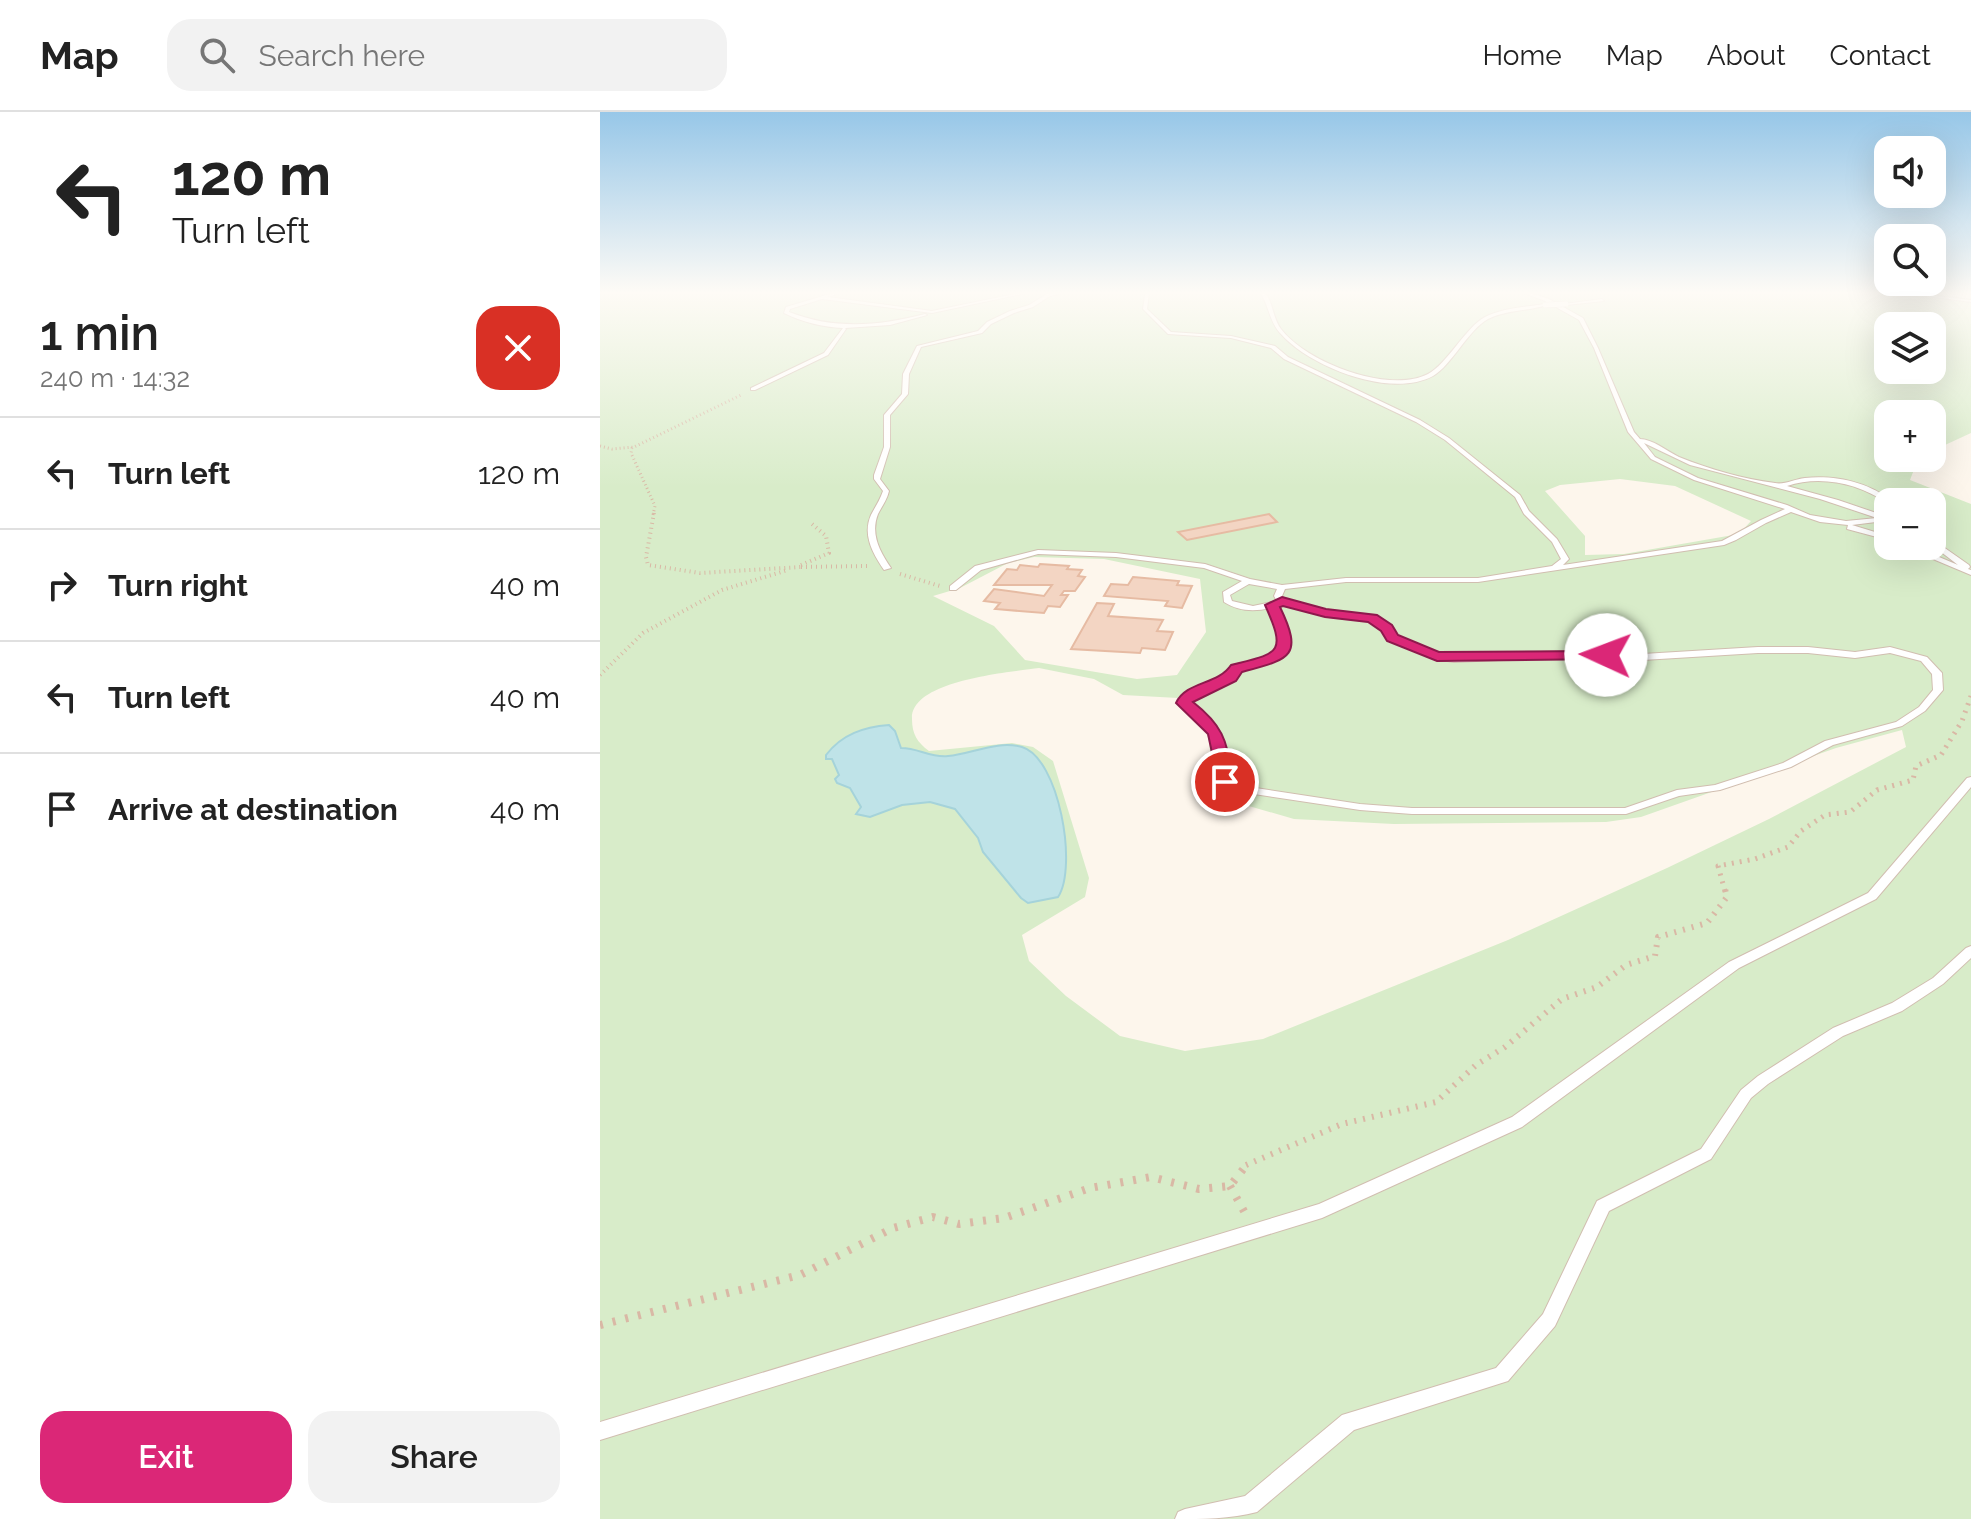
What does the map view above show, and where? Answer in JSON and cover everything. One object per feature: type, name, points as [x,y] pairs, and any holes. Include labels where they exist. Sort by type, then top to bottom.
[{"type":"lane","points":[[753,389],[820,357]]},
{"type":"lane","points":[[887,568],[876,553],[872,539],[875,514],[886,491],[877,479],[877,472],[886,452],[888,408],[905,394],[903,379],[912,357]]},
{"type":"lane","points":[[1284,357],[1363,393],[1447,439],[1518,496],[1521,508],[1550,532],[1560,545],[1565,559],[1556,567]]},
{"type":"lane","points":[[1313,357],[1342,372],[1386,380],[1423,380],[1449,357]]},
{"type":"lane","points":[[1600,357],[1631,432],[1653,458],[1696,479],[1874,534]]},
{"type":"lane","points":[[1631,432],[1670,457],[1723,475],[1779,486],[1874,515]]},
{"type":"lane","points":[[1789,508],[1775,494],[1779,486],[1804,480],[1844,483],[1874,492]]},
{"type":"lane","points":[[953,588],[978,568],[1038,552],[1116,555],[1205,566],[1248,581],[1282,587],[1346,580],[1478,580],[1724,543],[1738,538],[1760,523],[1783,515],[1789,508]]},
{"type":"lane","points":[[1829,521],[1874,522]]},
{"type":"lane","points":[[1946,552],[1971,572]]},
{"type":"lane","points":[[1941,560],[1971,572]]},
{"type":"lane","points":[[1248,581],[1226,594],[1228,602],[1240,608],[1277,603],[1372,618],[1387,628],[1392,638],[1437,657],[1454,659],[1562,654],[1643,657],[1758,650],[1808,650],[1855,655],[1890,650],[1924,659],[1937,673],[1938,690],[1922,709],[1899,724],[1829,743],[1787,765],[1716,788],[1677,793],[1626,811],[1454,812],[1360,807],[1241,789],[1225,782],[1216,734],[1208,721],[1184,703],[1187,696],[1195,691],[1231,677],[1237,669],[1247,664],[1275,659],[1284,649],[1286,635],[1277,603],[1282,587]]},
{"type":"lane","points":[[600,1431],[1322,1211],[1517,1122],[1734,965],[1872,896],[1971,780]]},
{"type":"lane","points":[[1185,1519],[1250,1505],[1349,1422],[1502,1375],[1549,1320],[1603,1206],[1706,1154],[1746,1094],[1763,1080],[1838,1032],[1897,1007],[1938,981],[1971,951]]},
{"type":"path","points":[[600,446],[612,449],[634,447],[753,389]]},
{"type":"path","points":[[634,447],[631,453],[655,506],[646,557],[648,565],[660,571],[864,565],[887,568],[919,582],[953,588]]},
{"type":"path","points":[[600,675],[643,633],[722,590],[799,567],[829,553],[824,531],[812,524]]},
{"type":"path","points":[[600,1325],[800,1275],[893,1228],[933,1217],[959,1224],[1004,1218],[1090,1188],[1151,1177],[1199,1189],[1230,1186],[1248,1163],[1342,1124],[1436,1102],[1476,1065],[1505,1047],[1562,999],[1597,987],[1626,965],[1655,956],[1658,937],[1701,927],[1719,915],[1727,897],[1718,866],[1788,847],[1801,831],[1825,815],[1850,812],[1877,790],[1913,780],[1916,766],[1941,755],[1962,721],[1971,696]]},
{"type":"path","points":[[1230,1186],[1255,1232]]},
{"type":"green space","points":[[600,357],[1874,357],[1874,384],[1946,384],[1946,357],[1971,357],[1971,433],[1946,445],[1946,400],[1874,400],[1874,472],[1913,472],[1910,480],[1930,488],[1874,488],[1874,560],[1946,560],[1946,494],[1971,504],[1971,1519],[600,1519]],"holes":[[[1620,479],[1675,486],[1751,521],[1739,534],[1624,554],[1585,555],[1585,536],[1545,491],[1560,485]],[[1034,557],[1104,559],[1200,579],[1206,632],[1177,675],[1137,679],[1025,660],[994,626],[933,596],[960,588],[1008,563]],[[1039,668],[1094,679],[1123,695],[1178,698],[1179,705],[1207,727],[1213,773],[1235,802],[1294,819],[1394,824],[1606,822],[1641,817],[1836,748],[1902,730],[1906,747],[1769,819],[1508,940],[1263,1039],[1185,1051],[1120,1036],[1066,996],[1029,961],[1022,935],[1085,897],[1089,878],[1053,761],[1033,747],[1012,743],[929,751],[913,729],[916,706],[927,695],[964,680]]]},
{"type":"water","points":[[889,725],[895,731],[901,748],[936,756],[957,755],[1003,745],[1022,747],[1035,755],[1055,791],[1065,839],[1064,882],[1058,897],[1028,903],[1021,898],[983,852],[978,838],[955,809],[930,802],[902,805],[870,817],[856,814],[861,807],[850,788],[837,783],[835,779],[839,775],[832,759],[826,759],[826,755],[854,733]]},
{"type":"building","points":[[1269,514],[1277,522],[1187,540],[1178,532]]},
{"type":"building","points":[[1040,564],[1082,570],[1078,576],[1085,577],[1075,591],[1064,591],[1061,595],[1068,595],[1060,607],[1048,606],[1044,613],[995,609],[1000,603],[984,601],[994,589],[1044,596],[1052,585],[994,585],[1007,569],[1017,570],[1020,565],[1038,567]]},
{"type":"building","points":[[1133,577],[1179,581],[1177,585],[1192,586],[1182,608],[1165,606],[1168,601],[1104,596],[1111,584],[1128,585]]},
{"type":"building","points":[[1097,603],[1114,604],[1108,616],[1163,620],[1157,631],[1173,632],[1165,650],[1142,648],[1140,653],[1071,649]]},
{"type":"route","points":[[1225,782],[1216,734],[1208,721],[1184,703],[1187,696],[1195,691],[1214,686],[1247,664],[1275,659],[1284,649],[1286,635],[1272,605],[1282,601],[1325,613],[1372,618],[1387,628],[1392,638],[1437,657],[1606,655]]}]
